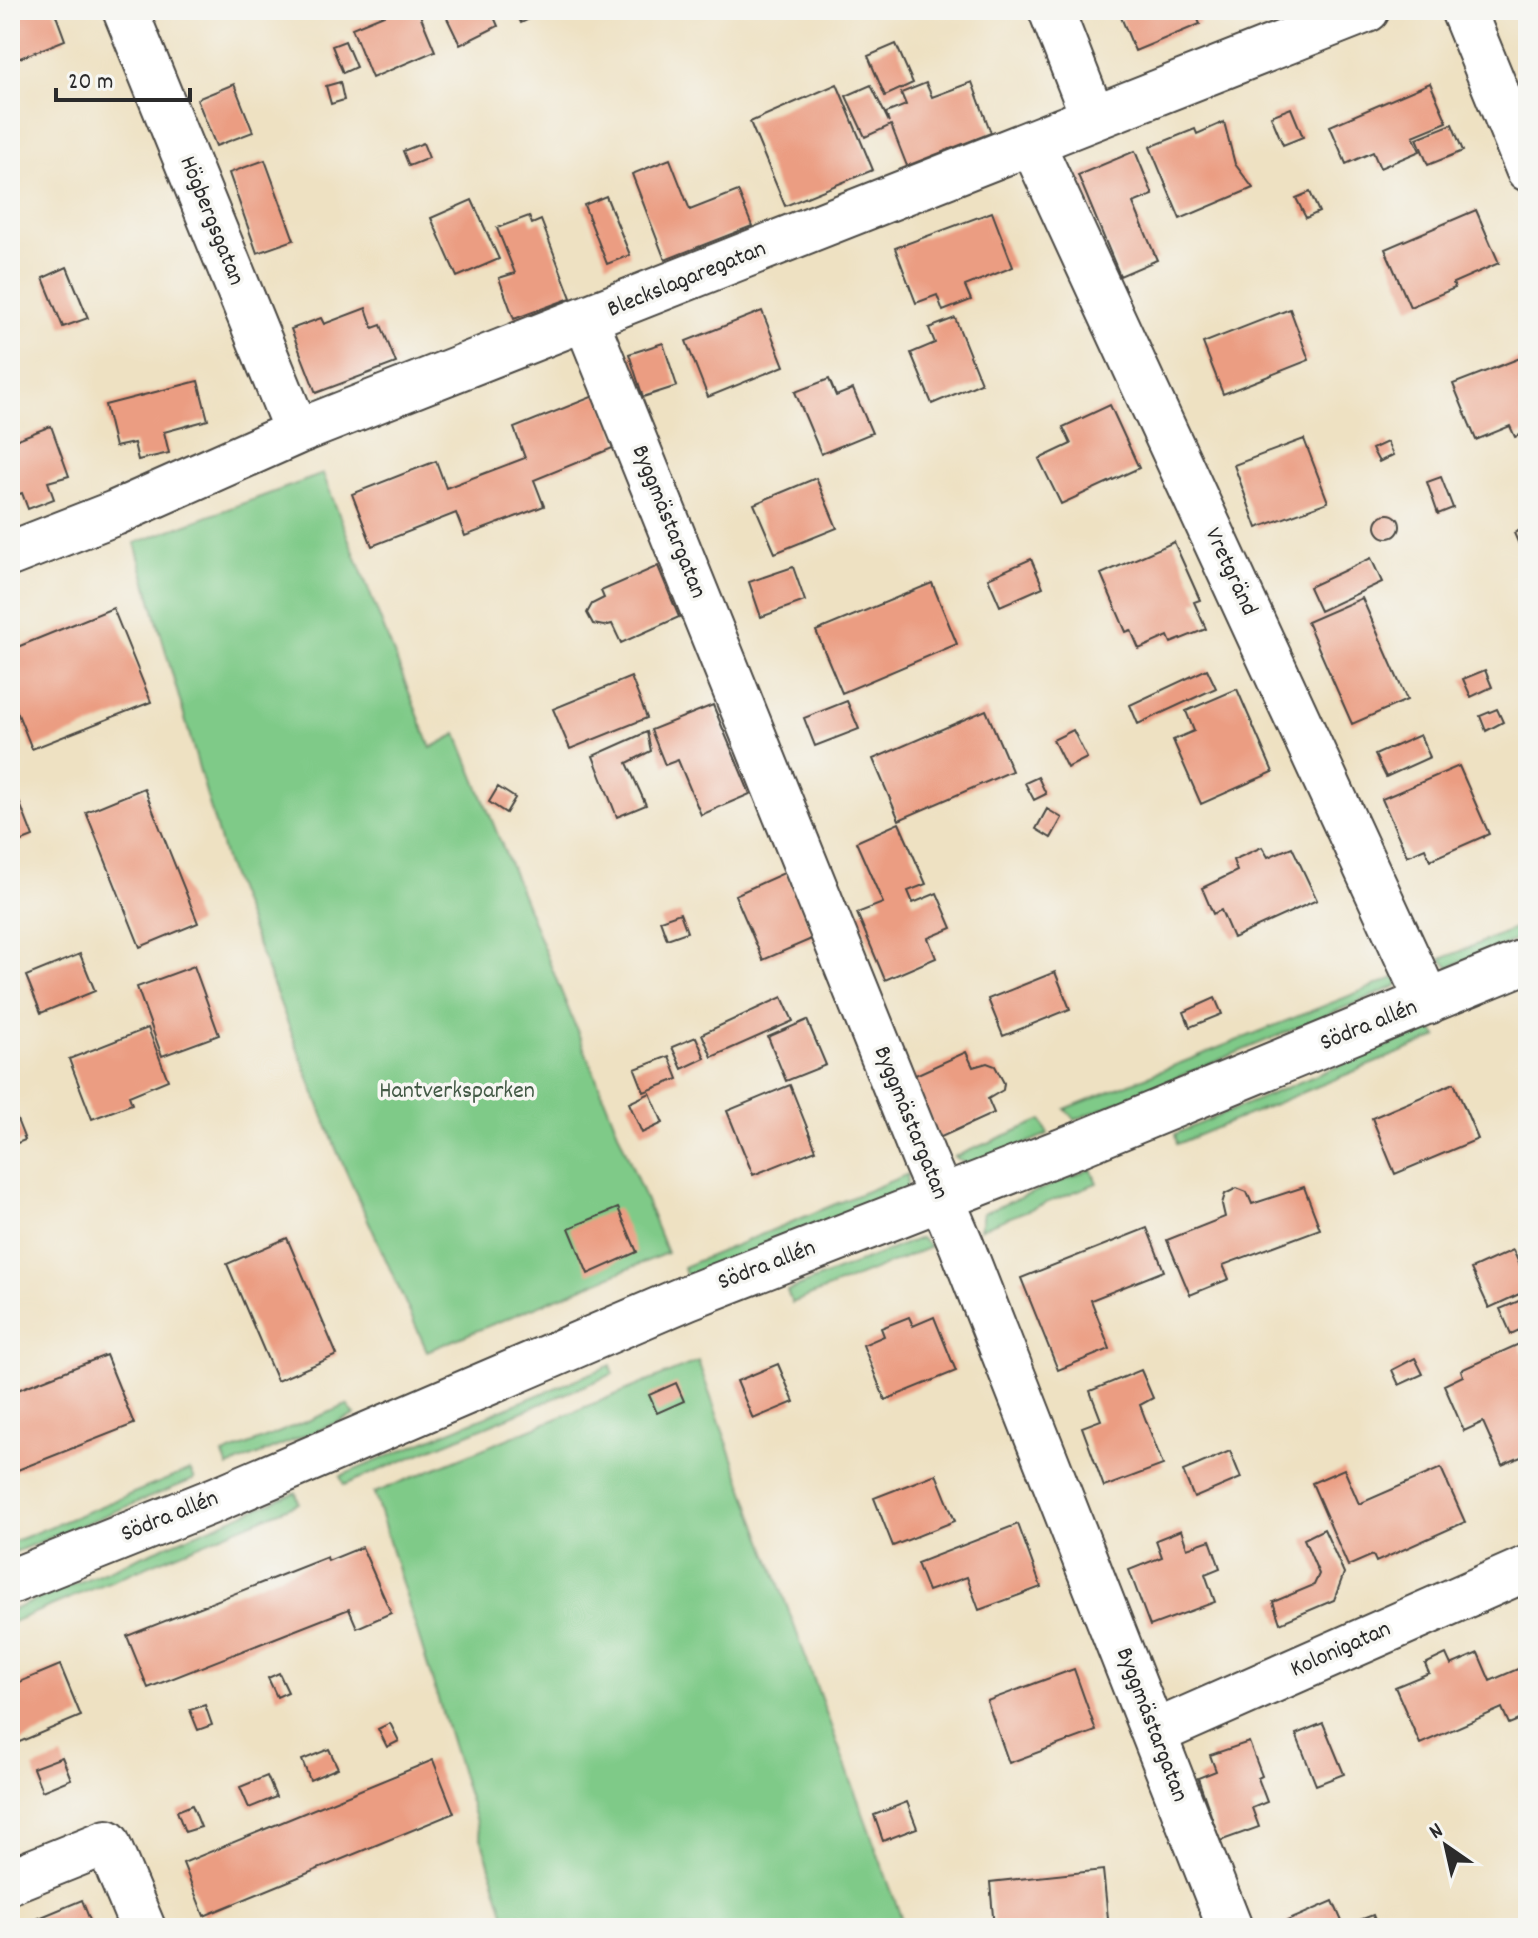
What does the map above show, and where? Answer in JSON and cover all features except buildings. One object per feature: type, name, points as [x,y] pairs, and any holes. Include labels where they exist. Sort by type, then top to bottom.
[{"type":"street","name":"Högbergsgatan","points":[[125,10],[297,432]]},
{"type":"street","points":[[1051,10],[1093,117]]},
{"type":"street","name":"Bleckslagaregatan","points":[[10,554],[115,513],[297,432],[1367,10]]},
{"type":"street","points":[[1463,10],[1528,169]]},
{"type":"street","name":"Vretgränd","points":[[1032,143],[1428,1002]]},
{"type":"street","name":"Byggmästargatan","points":[[586,320],[942,1199],[1230,1928]]},
{"type":"street","name":"Södra allén","points":[[10,1582],[215,1500],[686,1298],[942,1199],[1528,960]]},
{"type":"street","name":"Kolonigatan","points":[[1154,1733],[1528,1568]]},
{"type":"street","points":[[10,1881],[107,1842],[143,1928]]},
{"type":"green space","name":"Hantverksparken","points":[[323,474],[431,748],[457,734],[667,1253],[427,1351],[337,1151],[226,863],[135,543]]},
{"type":"green space","points":[[1528,923],[1528,935],[1449,967],[1441,959]]},
{"type":"green space","points":[[1399,976],[1397,986],[1075,1120],[1065,1109]]},
{"type":"green space","points":[[1430,1028],[1438,1037],[1177,1144],[1175,1134]]},
{"type":"green space","points":[[1042,1120],[1048,1134],[971,1167],[954,1157]]},
{"type":"green space","points":[[1091,1169],[1097,1183],[980,1229],[983,1213]]},
{"type":"green space","points":[[908,1174],[906,1190],[688,1279],[683,1267]]},
{"type":"green space","points":[[920,1238],[931,1247],[792,1303],[787,1291]]},
{"type":"green space","points":[[698,1361],[905,1928],[509,1928],[374,1493]]},
{"type":"green space","points":[[611,1365],[613,1374],[344,1485],[340,1476]]},
{"type":"green space","points":[[347,1405],[355,1415],[228,1467],[223,1455]]},
{"type":"green space","points":[[190,1470],[195,1479],[10,1554],[10,1543]]},
{"type":"green space","points":[[296,1492],[299,1503],[10,1623],[10,1611]]}]
